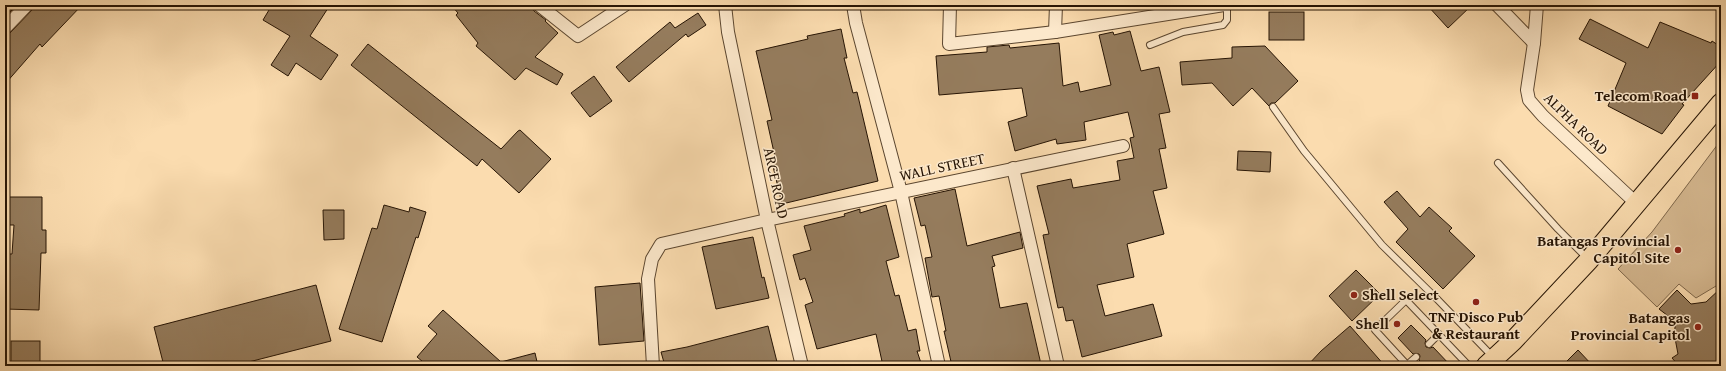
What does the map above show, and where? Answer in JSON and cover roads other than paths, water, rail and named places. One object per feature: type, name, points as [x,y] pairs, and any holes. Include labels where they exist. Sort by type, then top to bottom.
[{"type":"main road","points":[[1490,362],[1523,330],[1589,260],[1721,103]]},
{"type":"street","points":[[5,28],[27,5]]},
{"type":"street","points":[[539,5],[578,36],[625,5]]},
{"type":"street","name":"ARCE ROAD","points":[[724,5],[728,32],[767,220],[802,366]]},
{"type":"street","points":[[853,5],[856,23],[900,192],[939,366]]},
{"type":"street","points":[[950,5],[949,44],[1055,32],[1158,10],[1225,5]]},
{"type":"street","points":[[1055,32],[1056,5]]},
{"type":"street","points":[[1497,5],[1534,43]]},
{"type":"street","name":"ALPHA ROAD","points":[[1537,5],[1534,43],[1527,90],[1529,100],[1543,116],[1637,204]]},
{"type":"street","name":"WALL STREET","points":[[653,366],[648,279],[652,259],[661,244],[767,220],[1123,146]]},
{"type":"street","points":[[1013,168],[1058,366]]},
{"type":"lane","points":[[1150,45],[1183,32],[1223,25],[1227,20],[1225,5]]},
{"type":"lane","points":[[1272,107],[1308,158],[1382,245],[1438,299],[1490,362]]},
{"type":"lane","points":[[1498,163],[1558,229],[1589,260]]},
{"type":"lane","points":[[1416,356],[1408,366],[1375,330],[1406,300],[1469,366]]},
{"type":"lane","points":[[1429,344],[1439,334]]},
{"type":"place","name":"Telecom Road","points":[[1695,96]]},
{"type":"place","name":"Batangas Provincial Capitol Site","points":[[1678,250]]},
{"type":"place","name":"Shell Select","points":[[1354,295]]},
{"type":"place","name":"TNF Disco Pub & Restaurant","points":[[1476,302]]},
{"type":"place","name":"Shell","points":[[1397,324]]},
{"type":"place","name":"Batangas Provincial Capitol","points":[[1698,327]]}]
